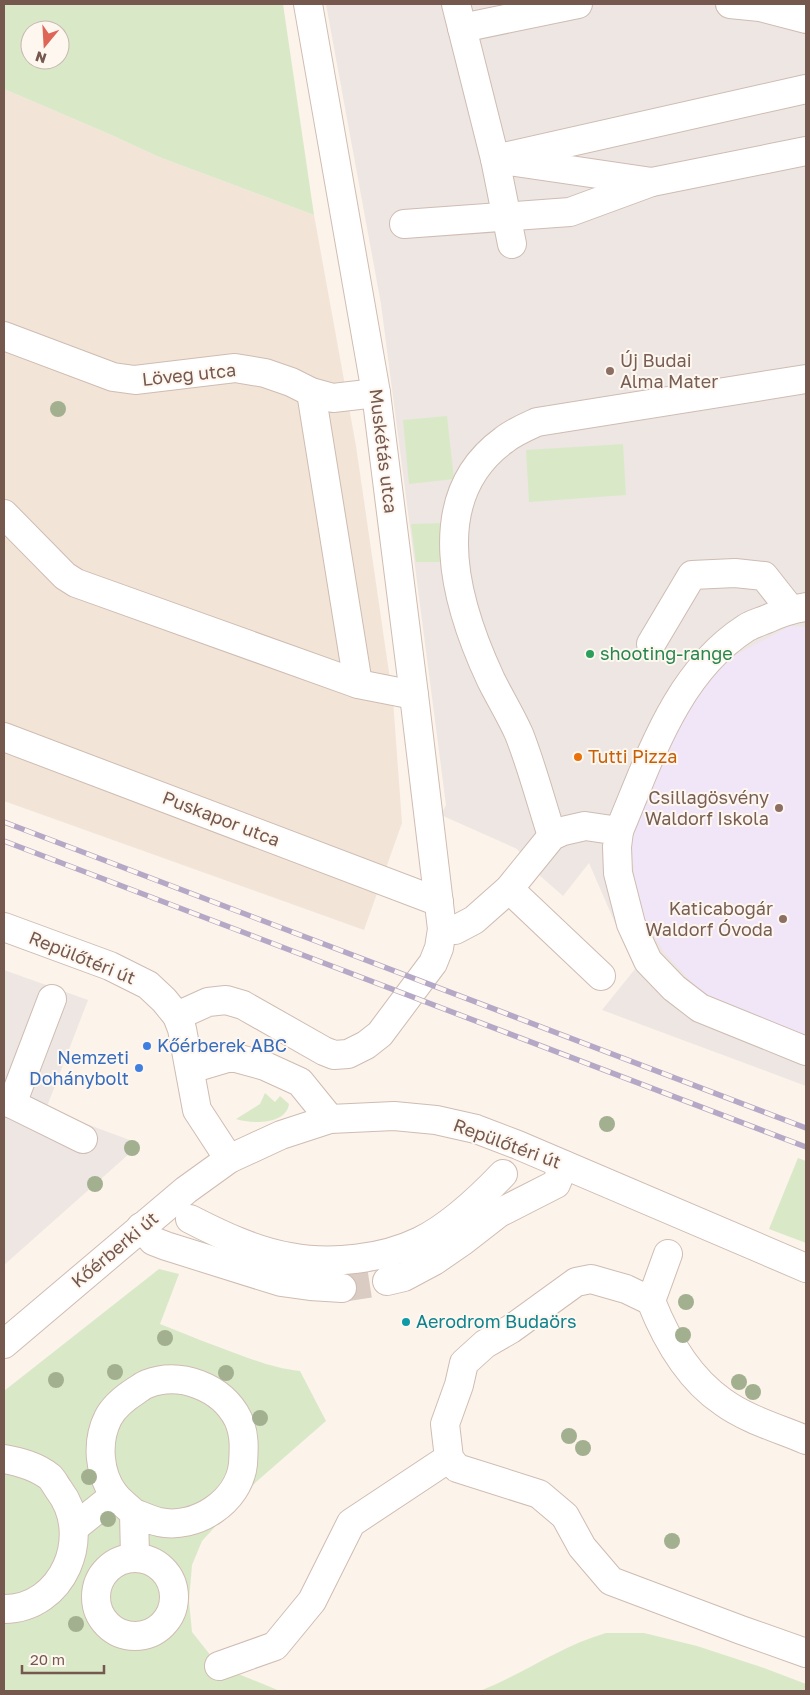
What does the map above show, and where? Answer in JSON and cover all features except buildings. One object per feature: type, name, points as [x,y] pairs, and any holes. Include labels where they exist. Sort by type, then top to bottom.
[{"type":"street","name":"Muskétás utca","points":[[308,4],[376,393],[439,902]]},
{"type":"street","points":[[512,244],[495,159],[459,16],[578,4]]},
{"type":"street","points":[[730,4],[760,7],[806,19]]},
{"type":"street","points":[[495,159],[806,89]]},
{"type":"street","points":[[404,224],[570,212],[652,182],[806,151]]},
{"type":"street","points":[[495,159],[652,182]]},
{"type":"street","name":"Löveg utca","points":[[4,336],[113,377],[135,380],[235,368],[265,373],[291,382],[311,392],[333,398],[376,393]]},
{"type":"street","points":[[552,836],[518,734],[483,661],[458,582],[453,539],[456,513],[465,484],[480,461],[504,439],[537,422],[806,379]]},
{"type":"street","points":[[311,392],[358,684]]},
{"type":"street","points":[[4,514],[65,576],[76,584],[358,684],[414,695]]},
{"type":"street","points":[[651,644],[692,575],[735,573],[764,576],[798,608],[746,627],[712,654],[688,684],[665,724],[620,831],[617,847],[618,873],[631,924],[648,961],[674,988],[700,1008],[806,1051]]},
{"type":"street","name":"Puskapor utca","points":[[4,737],[439,902]]},
{"type":"street","points":[[442,929],[455,930],[474,920],[509,889],[552,836],[563,831],[585,826],[620,831]]},
{"type":"street","points":[[509,889],[601,976]]},
{"type":"street","points":[[177,1016],[208,1002],[226,1000],[243,1006],[324,1052],[334,1055],[348,1054],[380,1034],[433,963],[439,948],[442,929],[439,902]]},
{"type":"street","name":"Repülőtéri út","points":[[4,927],[110,966],[148,985],[164,1000],[177,1016],[184,1036],[199,1114],[229,1159],[281,1135],[330,1119],[394,1116],[436,1120],[476,1129],[518,1145],[806,1268]]},
{"type":"street","points":[[52,999],[8,1102],[82,1139]]},
{"type":"street","points":[[190,1069],[227,1058],[236,1058],[265,1066],[300,1082],[330,1119]]},
{"type":"street","name":"Kőérberki út","points":[[5,1340],[186,1190],[229,1159]]},
{"type":"street","points":[[387,1281],[404,1277],[434,1261],[499,1213],[556,1184],[564,1165]]},
{"type":"street","points":[[190,1219],[222,1235],[289,1257],[308,1260],[358,1259],[393,1252],[421,1240],[440,1229],[487,1191],[504,1174]]},
{"type":"street","points":[[141,1227],[153,1241],[281,1282],[342,1288]]},
{"type":"street","points":[[651,1301],[668,1254]]},
{"type":"street","points":[[806,1440],[723,1403],[696,1379],[669,1340],[651,1301],[626,1289],[591,1279],[576,1282],[512,1329],[485,1344],[464,1363],[445,1424],[449,1458],[457,1468],[539,1494],[565,1516],[582,1547],[611,1581],[806,1653]]},
{"type":"street","points":[[124,1504],[159,1522],[186,1522],[210,1513],[230,1495],[242,1471],[245,1445],[238,1420],[222,1398],[199,1384],[173,1379],[147,1384],[124,1398],[108,1418],[100,1444],[103,1470],[124,1504],[135,1557]]},
{"type":"street","points":[[219,1666],[275,1646],[312,1601],[351,1523],[449,1458]]},
{"type":"street","points":[[4,1459],[26,1463],[50,1478],[67,1500],[75,1527],[72,1554],[60,1580],[40,1598],[14,1609],[4,1609]]},
{"type":"street","points":[[75,1527],[124,1504]]},
{"type":"shaded area","points":[[326,4],[806,4],[806,1086],[602,1010],[635,969],[589,863],[563,896],[538,874],[517,849],[441,815],[446,805],[381,304]]},
{"type":"shaded area","points":[[4,89],[159,157],[314,215],[356,446],[393,700],[402,823],[364,930],[4,801]]},
{"type":"shaded area","points":[[790,626],[806,627],[806,1040],[720,1004],[695,986],[664,952],[644,920],[634,874],[631,840],[647,794],[681,719],[702,685],[730,658]]},
{"type":"shaded area","points":[[4,970],[88,1000],[46,1109],[135,1142],[130,1153],[4,1265]]},
{"type":"green space","points":[[4,4],[283,4],[314,215],[159,157],[4,89]]},
{"type":"green space","points":[[447,416],[454,479],[409,484],[403,420]]},
{"type":"green space","points":[[623,444],[626,495],[529,502],[526,450]]},
{"type":"green space","points":[[443,523],[447,562],[416,562],[411,524]]},
{"type":"green space","points":[[265,1093],[275,1102],[280,1096],[289,1104],[287,1111],[282,1116],[259,1122],[236,1119],[260,1104]]},
{"type":"green space","points":[[798,1158],[806,1161],[806,1243],[769,1229]]},
{"type":"green space","points":[[159,1269],[179,1274],[160,1324],[254,1360],[300,1371],[326,1421],[256,1482],[202,1541],[192,1565],[189,1601],[192,1632],[219,1666],[280,1691],[4,1691],[4,1391]]},
{"type":"green space","points":[[606,1633],[644,1633],[697,1646],[806,1684],[806,1691],[480,1691],[512,1677],[573,1645]]},
{"type":"tunnel","points":[[342,1288],[387,1281]]},
{"type":"railway","points":[[4,822],[806,1128]]},
{"type":"railway","points":[[4,841],[806,1147]]},
{"type":"place","name":"Új Budai Alma Mater","points":[[610,371]]},
{"type":"place","name":"shooting-range","points":[[590,654]]},
{"type":"place","name":"Tutti Pizza","points":[[578,757]]},
{"type":"place","name":"Csillagösvény Waldorf Iskola","points":[[779,808]]},
{"type":"place","name":"Katicabogár Waldorf Óvoda","points":[[783,919]]},
{"type":"place","name":"Kőérberek ABC","points":[[147,1046]]},
{"type":"place","name":"Nemzeti Dohánybolt","points":[[139,1068]]},
{"type":"place","name":"Aerodrom Budaörs","points":[[406,1322]]}]
